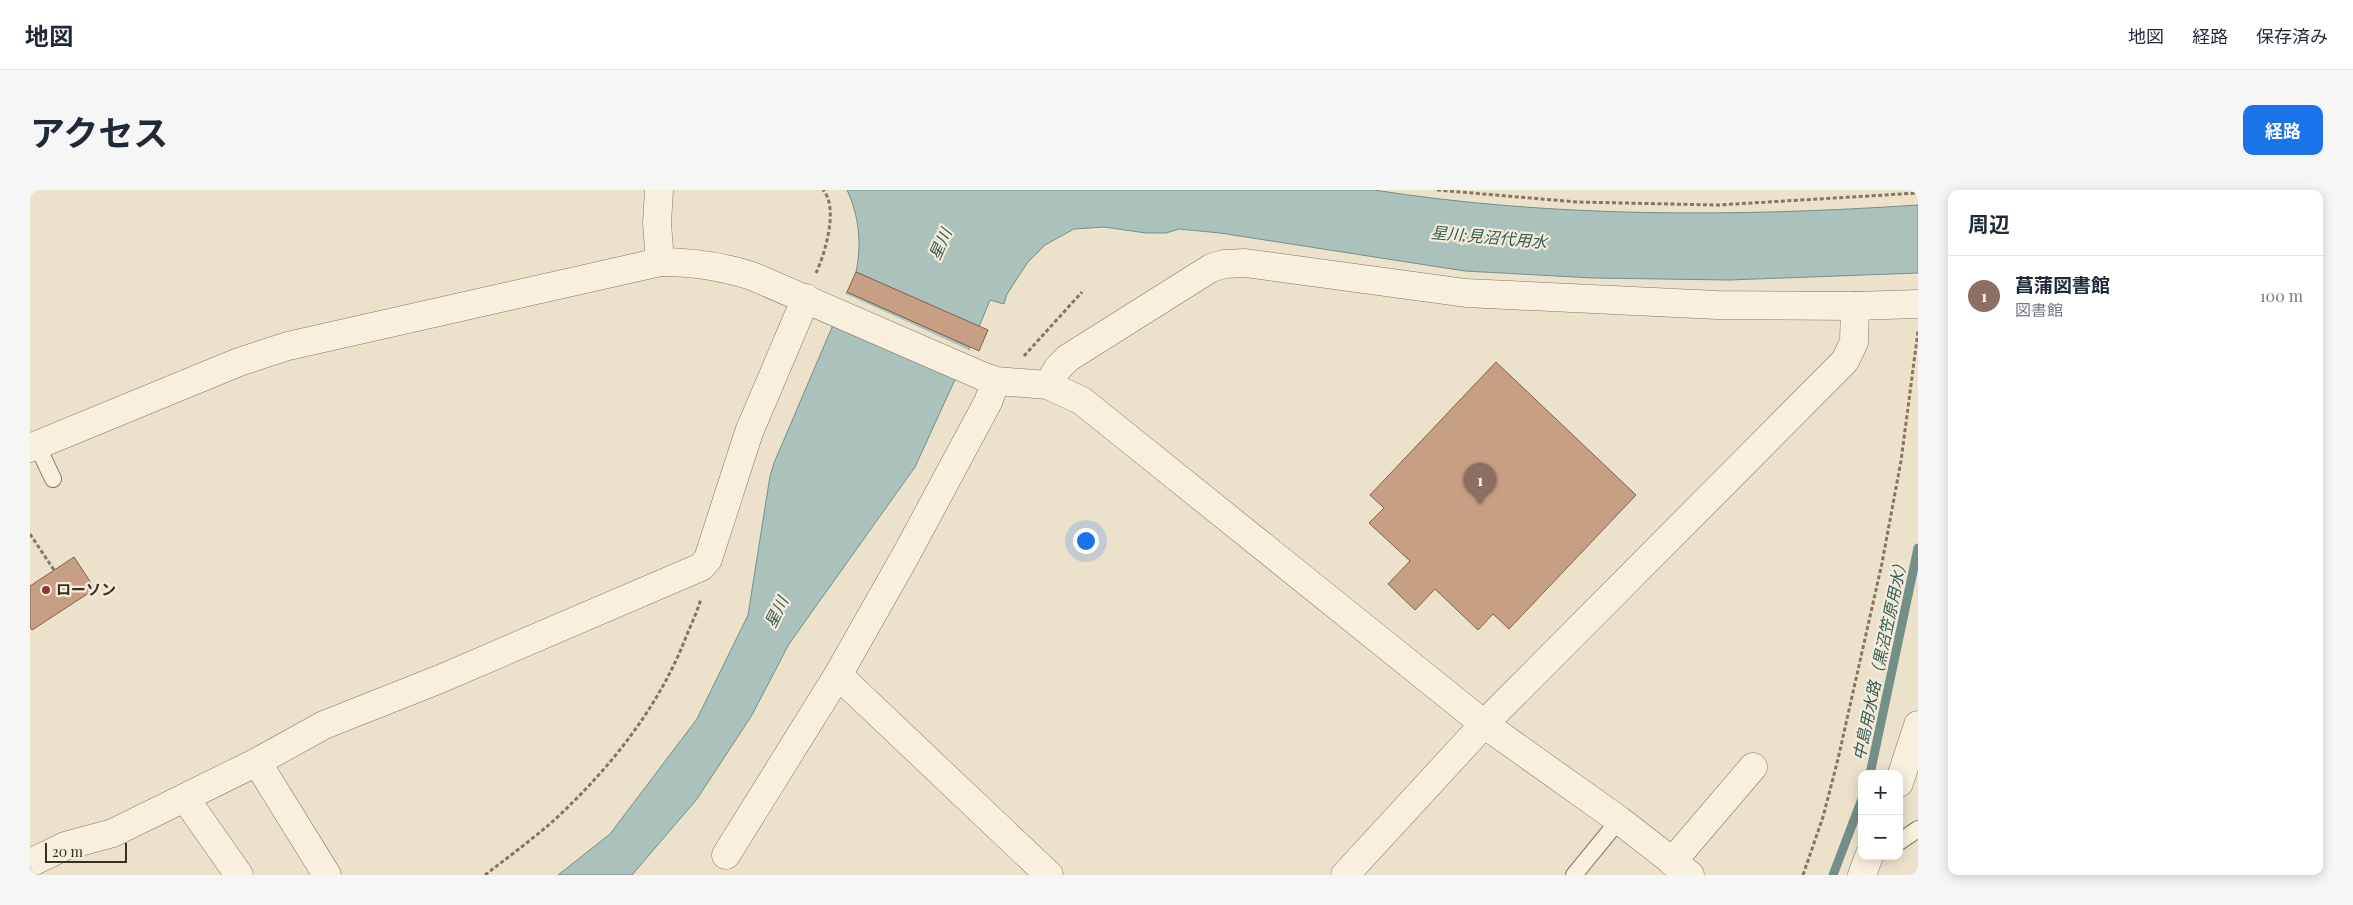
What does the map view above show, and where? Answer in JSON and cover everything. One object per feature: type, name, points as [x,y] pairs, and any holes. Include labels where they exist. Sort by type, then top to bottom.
[{"type":"street","points":[[659,190],[657,223],[660,262]]},
{"type":"street","points":[[33,447],[239,362],[288,346],[660,262],[691,262],[724,267],[752,276],[810,288],[834,311],[989,378],[1048,385],[1082,401],[1484,724],[1619,820],[1675,871],[1753,767]]},
{"type":"street","points":[[1048,385],[1058,368],[1068,358],[1211,268],[1224,264],[1245,263],[1466,293],[1717,305],[1855,306],[1918,304]]},
{"type":"street","points":[[30,863],[65,846],[114,833],[257,762],[324,726],[440,679],[701,567],[708,559],[749,432],[810,288]]},
{"type":"street","points":[[1345,875],[1484,724],[1845,361],[1854,342],[1855,306]]},
{"type":"street","points":[[726,856],[838,675],[907,553],[988,402],[989,378]]},
{"type":"street","points":[[838,675],[1049,875]]},
{"type":"street","points":[[1903,771],[1918,725]]},
{"type":"street","points":[[257,762],[328,875]]},
{"type":"street","points":[[185,798],[239,875]]},
{"type":"lane","points":[[33,447],[53,479]]},
{"type":"lane","points":[[1574,875],[1619,820]]},
{"type":"lane","points":[[1903,839],[1918,829]]},
{"type":"path","points":[[810,288],[826,243],[830,222],[830,204],[823,190]]},
{"type":"path","points":[[1437,190],[1577,202],[1718,205],[1918,193]]},
{"type":"path","points":[[1021,360],[1082,292]]},
{"type":"path","points":[[1804,875],[1823,817],[1838,760],[1882,563],[1902,461],[1918,328]]},
{"type":"path","points":[[30,534],[54,570]]},
{"type":"path","points":[[485,875],[550,823],[604,770],[635,731],[651,707],[677,660],[701,599],[701,567]]},
{"type":"water","points":[[847,190],[1374,190],[1509,206],[1577,210],[1713,213],[1782,212],[1918,205],[1918,273],[1729,280],[1593,278],[1465,271],[1220,233],[1179,229],[1166,233],[1146,233],[1104,227],[1074,229],[1045,245],[1028,262],[1007,294],[1004,304],[990,300],[979,327],[856,272],[859,251],[857,220]]},
{"type":"water","name":"星川","points":[[847,292],[970,347],[915,467],[789,644],[752,715],[697,799],[632,875],[558,875],[610,834],[697,719],[748,615],[770,476]]},
{"type":"pier","points":[[844,293],[971,351],[957,380],[831,323]]},
{"type":"building","points":[[856,272],[988,330],[979,351],[847,292]]},
{"type":"building","points":[[1496,362],[1636,495],[1509,629],[1493,614],[1478,630],[1435,589],[1415,610],[1388,584],[1410,561],[1369,523],[1384,508],[1370,495]]},
{"type":"building","points":[[74,557],[95,589],[32,630],[30,627],[30,586]]},
{"type":"waterway","name":"中島用水路（黒沼笠原用水）","points":[[1871,770],[1918,548]]},
{"type":"waterway","name":"中島用水路（黒沼笠原用水）","points":[[1833,875],[1858,809]]},
{"type":"place","name":"菖蒲図書館","points":[[1480,504]]},
{"type":"place","name":"ローソン","points":[[46,590]]},
{"type":"water label","name":"星川;見沼代用水","points":[[1489,237]]}]
